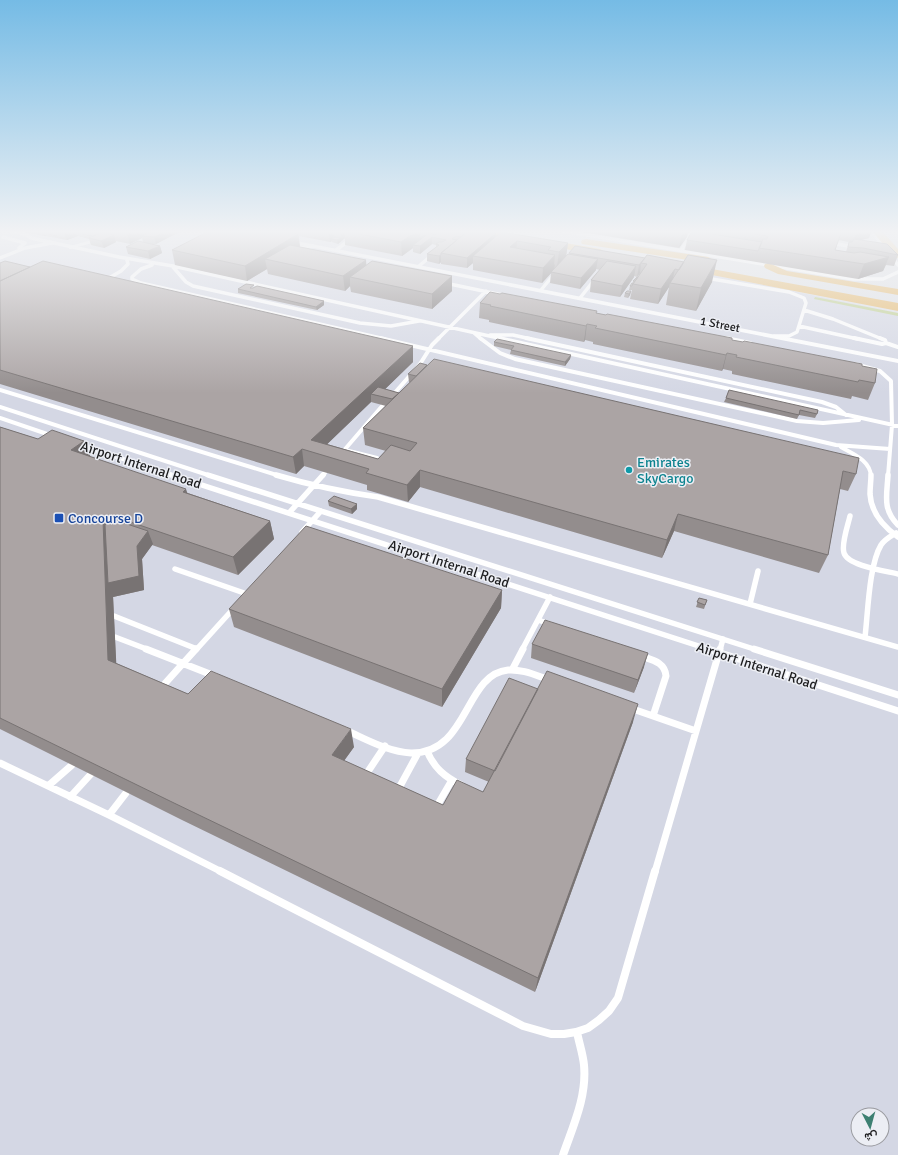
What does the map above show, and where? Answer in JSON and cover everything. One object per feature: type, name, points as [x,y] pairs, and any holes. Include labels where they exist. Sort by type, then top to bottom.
[{"type":"highway","points":[[804,285],[868,306],[898,312]]},
{"type":"highway","points":[[814,285],[898,303]]},
{"type":"highway","points":[[823,285],[898,298]]},
{"type":"highway","points":[[855,285],[898,292]]},
{"type":"highway","points":[[847,298],[898,307]]},
{"type":"street","name":"1 Street","points":[[515,285],[870,355],[898,359]]},
{"type":"lane","points":[[148,285],[836,445],[890,450]]},
{"type":"lane","points":[[179,292],[187,290],[190,285],[375,326],[391,326],[421,321]]},
{"type":"lane","points":[[258,285],[865,419],[898,430]]},
{"type":"lane","points":[[455,285],[509,296]]},
{"type":"lane","points":[[541,290],[545,285]]},
{"type":"lane","points":[[580,298],[591,285]]},
{"type":"lane","points":[[744,285],[796,294],[806,300],[797,332],[794,334],[774,336]]},
{"type":"lane","points":[[390,399],[420,364],[428,349],[486,291]]},
{"type":"lane","points":[[804,310],[833,319],[885,340],[886,342],[898,347]]},
{"type":"lane","points":[[799,326],[882,344],[886,342]]},
{"type":"lane","points":[[474,333],[500,353],[515,359],[784,419],[823,423],[865,419]]},
{"type":"lane","points":[[487,336],[499,334],[513,335],[822,402],[836,407],[846,415]]},
{"type":"lane","points":[[721,338],[752,344]]},
{"type":"lane","points":[[847,362],[872,368],[888,376],[892,386],[892,427],[886,506],[891,518],[898,525]]},
{"type":"lane","points":[[0,390],[313,486],[378,497],[898,647]]},
{"type":"lane","points":[[337,459],[384,405]]},
{"type":"lane","points":[[0,407],[298,504],[898,695]]},
{"type":"lane","points":[[0,418],[57,437]]},
{"type":"lane","points":[[892,427],[898,426]]},
{"type":"lane","name":"Airport Internal Road","points":[[72,442],[898,711]]},
{"type":"lane","points":[[836,445],[856,456],[870,469],[870,494],[873,508],[881,522],[897,535],[882,544],[876,557],[865,637]]},
{"type":"lane","points":[[345,450],[377,458]]},
{"type":"lane","points":[[289,513],[325,473]]},
{"type":"lane","points":[[297,538],[321,511]]},
{"type":"lane","points":[[850,516],[844,554],[852,561],[898,574]]},
{"type":"lane","points":[[175,569],[247,594]]},
{"type":"lane","points":[[750,604],[758,571]]},
{"type":"lane","points":[[242,599],[252,588]]},
{"type":"lane","points":[[512,670],[550,597]]},
{"type":"lane","points":[[154,694],[184,664],[236,605]]},
{"type":"lane","points":[[114,616],[197,649]]},
{"type":"lane","points":[[538,620],[560,628]]},
{"type":"lane","points":[[115,637],[222,679],[217,684]]},
{"type":"lane","points":[[0,763],[109,815],[523,1026],[536,1031],[564,1035],[590,1027],[611,1009],[618,998],[722,639]]},
{"type":"lane","points":[[634,654],[660,664],[666,670],[666,676],[653,716]]},
{"type":"lane","points":[[335,726],[397,751],[418,753],[437,748],[447,739],[484,682],[496,673],[512,670],[527,673],[557,683]]},
{"type":"lane","points":[[624,706],[696,731]]},
{"type":"lane","points":[[367,773],[385,746]]},
{"type":"lane","points":[[427,751],[435,767],[452,780],[471,789]]},
{"type":"lane","points":[[399,788],[418,753]]},
{"type":"lane","points":[[48,786],[72,765]]},
{"type":"lane","points":[[70,797],[91,774]]},
{"type":"lane","points":[[438,804],[452,780]]},
{"type":"lane","points":[[109,815],[126,793]]},
{"type":"lane","points":[[563,1155],[582,1096],[584,1080],[584,1065],[577,1032]]},
{"type":"shaded area","points":[[0,285],[763,285],[898,313],[898,1155],[0,1155]]},
{"type":"green space","points":[[815,297],[898,313],[898,316],[814,299]]},
{"type":"building","points":[[0,285],[147,285],[413,346],[311,440],[378,459],[391,445],[410,451],[417,443],[363,428],[434,359],[859,458],[856,474],[843,471],[828,555],[678,514],[667,540],[420,470],[407,485],[366,473],[369,469],[302,449],[293,457],[0,370]]},
{"type":"building","points":[[245,285],[254,285],[250,288],[257,286],[324,301],[316,307],[238,289]]},
{"type":"building","points":[[388,285],[442,285],[432,294]]},
{"type":"building","points":[[638,285],[664,285],[661,289]]},
{"type":"building","points":[[682,285],[703,285],[701,288]]},
{"type":"building","points":[[627,291],[631,291],[629,294],[625,293]]},
{"type":"building","points":[[490,292],[597,311],[596,313],[862,364],[862,366],[877,369],[875,383],[859,380],[858,382],[736,357],[737,355],[727,353],[726,355],[595,328],[597,326],[587,324],[586,326],[480,303]]},
{"type":"building","points":[[497,339],[571,355],[565,362],[511,350],[514,346],[494,342]]},
{"type":"building","points":[[420,363],[427,365],[416,376],[408,374]]},
{"type":"building","points":[[378,387],[399,393],[392,399],[371,394]]},
{"type":"building","points":[[729,390],[818,410],[817,414],[800,410],[799,415],[726,398]]},
{"type":"building","name":"Concourse D","points":[[0,427],[38,439],[52,430],[84,441],[71,450],[186,489],[183,492],[270,521],[233,557],[110,515],[103,520],[108,660],[188,694],[211,671],[351,729],[332,755],[443,805],[457,780],[483,792],[547,671],[638,704],[538,978],[0,718]]},
{"type":"building","points":[[334,496],[357,504],[351,509],[328,501]]},
{"type":"building","points":[[112,519],[148,531],[137,546],[139,576],[108,583],[105,525]]},
{"type":"building","points":[[306,526],[502,590],[442,689],[229,609]]},
{"type":"building","points":[[699,598],[707,600],[705,605],[697,602]]},
{"type":"building","points":[[545,620],[648,653],[638,680],[532,644]]},
{"type":"building","points":[[509,678],[538,689],[495,771],[466,759]]},
{"type":"place","name":"Emirates SkyCargo","points":[[629,470]]},
{"type":"place","name":"Concourse D","points":[[59,518]]}]
